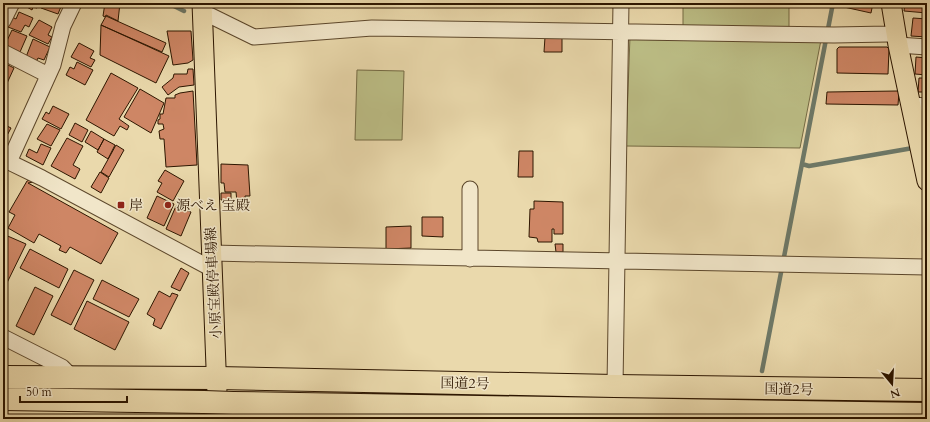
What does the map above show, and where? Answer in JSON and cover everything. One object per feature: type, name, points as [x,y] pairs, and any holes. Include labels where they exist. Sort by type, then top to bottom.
[{"type":"highway","name":"国道2号","points":[[3,377],[217,378],[614,386],[927,390]]},
{"type":"highway","points":[[3,399],[927,414]]},
{"type":"main road","points":[[892,3],[897,38],[920,105],[927,181]]},
{"type":"main road","name":"小原宝殿停車場線","points":[[203,8],[211,261],[218,419]]},
{"type":"street","points":[[3,21],[12,3]]},
{"type":"street","points":[[74,3],[63,26],[48,75],[6,161],[211,261],[470,259],[927,267]]},
{"type":"street","points":[[614,386],[621,3]]},
{"type":"street","points":[[203,8],[254,37],[372,28],[888,34],[927,47]]},
{"type":"street","points":[[3,52],[48,75]]},
{"type":"street","points":[[470,189],[470,259]]},
{"type":"street","points":[[3,337],[62,367],[73,378]]},
{"type":"green space","points":[[683,3],[789,3],[789,29],[683,27]]},
{"type":"green space","points":[[630,36],[821,40],[800,148],[626,146]]},
{"type":"green space","points":[[357,70],[404,71],[402,140],[355,140]]},
{"type":"building","points":[[20,3],[39,3],[37,8],[33,7],[32,10]]},
{"type":"building","points":[[44,3],[62,4],[58,14],[41,8]]},
{"type":"building","points":[[105,3],[120,3],[118,21],[106,15],[105,17],[103,16]]},
{"type":"building","points":[[844,3],[873,3],[871,13],[844,7]]},
{"type":"building","points":[[905,3],[927,3],[927,13],[904,11]]},
{"type":"building","points":[[19,12],[33,18],[29,27],[25,25],[21,32],[8,27],[12,17],[16,19]]},
{"type":"building","points":[[106,16],[166,43],[162,52],[101,25]]},
{"type":"building","points":[[913,18],[927,19],[927,37],[911,36]]},
{"type":"building","points":[[39,20],[52,27],[48,35],[52,37],[48,44],[29,35]]},
{"type":"building","points":[[101,25],[169,56],[156,83],[100,55]]},
{"type":"building","points":[[12,30],[27,36],[20,52],[5,45]]},
{"type":"building","points":[[167,31],[191,31],[193,60],[188,63],[173,65]]},
{"type":"building","points":[[545,37],[562,38],[562,52],[544,52]]},
{"type":"building","points":[[33,39],[50,47],[44,60],[38,58],[36,62],[26,57]]},
{"type":"building","points":[[79,43],[94,51],[90,58],[95,60],[91,67],[71,57]]},
{"type":"building","points":[[839,47],[887,47],[889,49],[888,74],[837,73],[837,49]]},
{"type":"building","points":[[916,57],[927,58],[927,75],[915,74]]},
{"type":"building","points":[[77,62],[93,70],[85,85],[66,75],[70,67],[74,69]]},
{"type":"building","points":[[8,65],[14,68],[3,92],[3,75]]},
{"type":"building","points":[[188,69],[193,69],[194,85],[179,87],[168,95],[162,87],[173,78],[174,74],[187,74]]},
{"type":"building","points":[[111,73],[138,88],[119,119],[129,126],[127,130],[120,126],[114,136],[86,120]]},
{"type":"building","points":[[919,78],[927,78],[927,92],[918,92]]},
{"type":"building","points":[[140,89],[164,103],[151,133],[124,117]]},
{"type":"building","points":[[193,91],[197,165],[166,167],[164,139],[160,139],[159,131],[164,129],[163,124],[158,124],[160,114],[163,114],[166,98],[175,98],[175,95],[180,93]]},
{"type":"building","points":[[827,92],[899,92],[898,105],[826,104]]},
{"type":"building","points":[[53,106],[69,114],[61,129],[42,119],[46,112],[49,114]]},
{"type":"building","points":[[75,123],[88,130],[82,142],[69,135]]},
{"type":"building","points":[[3,124],[11,128],[3,143]]},
{"type":"building","points":[[47,124],[60,130],[51,146],[37,139]]},
{"type":"building","points":[[91,131],[104,139],[98,150],[85,142]]},
{"type":"building","points":[[67,138],[83,146],[73,165],[80,169],[75,179],[51,166]]},
{"type":"building","points":[[104,139],[115,145],[108,159],[97,152]]},
{"type":"building","points":[[41,144],[51,148],[43,165],[26,156],[29,149],[37,153]]},
{"type":"building","points":[[116,145],[124,150],[109,177],[101,172]]},
{"type":"building","points":[[519,151],[533,151],[533,177],[518,177]]},
{"type":"building","points":[[221,164],[248,165],[250,196],[245,196],[245,202],[237,202],[236,192],[225,192],[224,183],[221,183]]},
{"type":"building","points":[[165,170],[184,181],[173,201],[157,192],[162,183],[158,181]]},
{"type":"building","points":[[100,172],[109,178],[101,193],[91,187]]},
{"type":"building","points":[[30,180],[34,182],[28,183],[118,233],[101,264],[70,247],[66,253],[59,250],[61,246],[39,234],[34,243],[8,228],[15,215],[9,212],[27,181]]},
{"type":"building","points":[[221,193],[231,193],[231,200],[221,200]]},
{"type":"building","points":[[157,196],[174,204],[164,226],[147,218]]},
{"type":"building","points":[[534,201],[563,202],[563,234],[554,234],[554,229],[552,229],[552,242],[538,242],[537,238],[529,237],[530,209],[534,209]]},
{"type":"building","points":[[176,206],[191,212],[181,236],[166,229]]},
{"type":"building","points":[[422,217],[443,217],[443,237],[422,236]]},
{"type":"building","points":[[411,226],[411,248],[386,249],[386,227]]},
{"type":"building","points":[[3,234],[26,244],[3,291]]},
{"type":"building","points":[[555,244],[563,244],[563,252],[556,252]]},
{"type":"building","points":[[30,249],[68,269],[59,288],[20,268]]},
{"type":"building","points":[[181,268],[189,273],[180,291],[171,287]]},
{"type":"building","points":[[74,270],[94,280],[71,325],[51,315]]},
{"type":"building","points":[[102,280],[139,299],[129,317],[93,299]]},
{"type":"building","points":[[35,287],[53,296],[34,335],[16,326]]},
{"type":"building","points":[[159,291],[170,297],[172,293],[178,295],[161,329],[153,325],[155,319],[147,314]]},
{"type":"building","points":[[87,301],[129,322],[115,350],[74,329]]},
{"type":"waterway","points":[[168,3],[184,11]]},
{"type":"waterway","points":[[762,371],[833,3]]},
{"type":"waterway","points":[[802,164],[809,166],[913,148]]},
{"type":"place","name":"岸","points":[[121,205]]},
{"type":"place","name":"源べえ 宝殿","points":[[168,205]]}]
